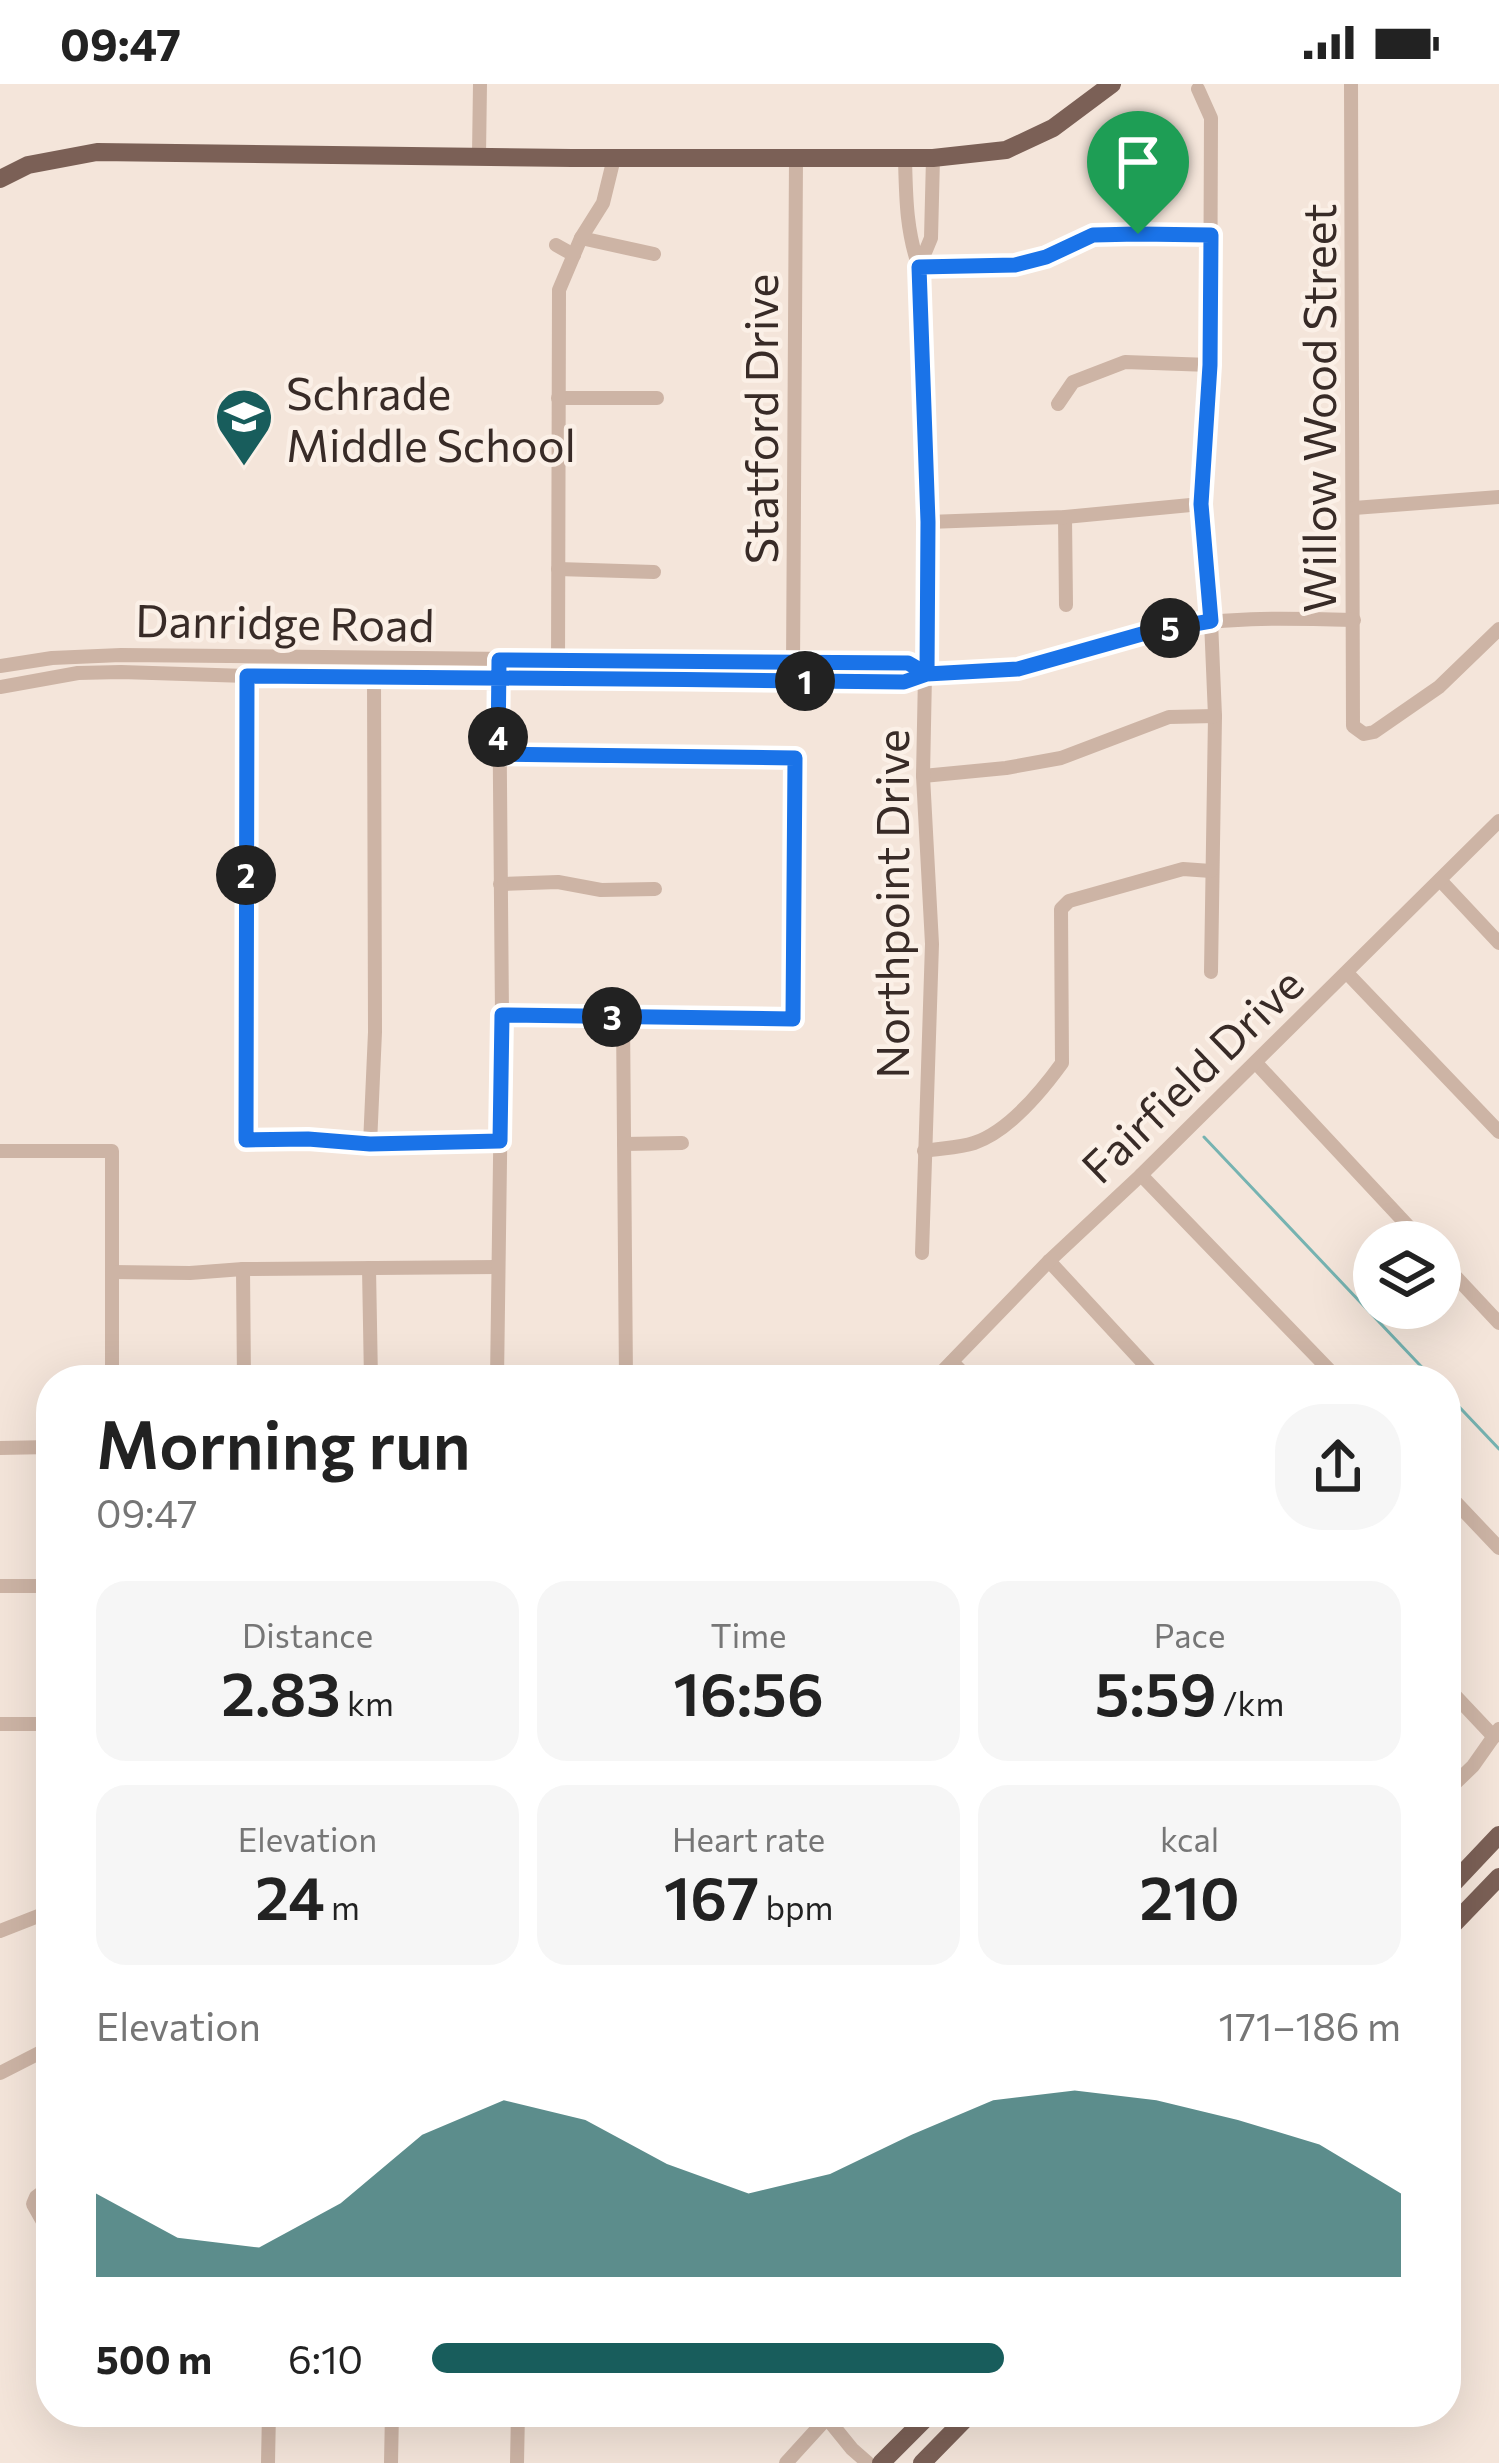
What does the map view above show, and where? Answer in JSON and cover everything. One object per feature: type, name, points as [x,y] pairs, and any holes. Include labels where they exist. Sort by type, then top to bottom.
[{"type":"main road","points":[[0,179],[28,165],[97,152],[933,158],[1006,150],[1053,128],[1112,84]]},
{"type":"main road","points":[[1461,1871],[1499,1834]]},
{"type":"main road","points":[[1461,1917],[1499,1877]]},
{"type":"main road","points":[[881,2463],[917,2427]]},
{"type":"main road","points":[[922,2463],[957,2427]]},
{"type":"street","points":[[479,84],[479,155]]},
{"type":"street","name":"Willow Wood Street","points":[[1351,84],[1351,717],[1356,730],[1374,732],[1438,687],[1499,629]]},
{"type":"street","points":[[1198,89],[1210,118],[1210,365],[1201,504],[1215,716],[1210,972]]},
{"type":"street","points":[[557,678],[559,290],[602,202],[614,158]]},
{"type":"street","name":"Statford Drive","points":[[793,681],[796,158]]},
{"type":"street","name":"Northpoint Drive","points":[[905,158],[907,220],[919,267],[928,522],[923,776],[932,944],[922,1253]]},
{"type":"street","name":"Northpoint Drive","points":[[919,267],[931,238],[933,158]]},
{"type":"street","points":[[919,267],[1015,265],[1046,257],[1093,235],[1211,235]]},
{"type":"street","points":[[581,238],[654,254]]},
{"type":"street","points":[[556,245],[574,255]]},
{"type":"street","points":[[1058,404],[1073,382],[1125,362],[1210,365]]},
{"type":"street","points":[[558,398],[657,398]]},
{"type":"street","points":[[1354,508],[1499,496]]},
{"type":"street","points":[[928,522],[1065,517],[1201,504]]},
{"type":"street","points":[[1065,517],[1066,605]]},
{"type":"street","points":[[558,569],[654,572]]},
{"type":"street","name":"Danridge Road","points":[[0,687],[78,674],[904,682],[927,674],[1018,669],[1149,632],[1211,621],[1354,620]]},
{"type":"street","name":"Danridge Road","points":[[0,667],[97,655],[908,663],[927,674]]},
{"type":"street","points":[[497,1365],[502,1015],[499,660]]},
{"type":"street","points":[[247,676],[246,1140],[500,1141]]},
{"type":"street","points":[[370,1144],[375,1032],[374,676]]},
{"type":"street","points":[[923,776],[1061,758],[1169,717],[1215,716]]},
{"type":"street","points":[[498,754],[795,758],[793,1019],[502,1015]]},
{"type":"street","name":"Fairfield Drive","points":[[949,1365],[1048,1261],[1256,1063],[1499,820]]},
{"type":"street","points":[[925,1151],[974,1143],[1002,1128],[1062,1063],[1061,910],[1069,901],[1183,869],[1211,871]]},
{"type":"street","points":[[1440,880],[1499,943]]},
{"type":"street","points":[[500,884],[558,882],[601,890],[655,889]]},
{"type":"street","points":[[1347,973],[1499,1132]]},
{"type":"street","points":[[623,1017],[626,1365]]},
{"type":"street","points":[[1256,1063],[1404,1221]]},
{"type":"street","points":[[624,1144],[682,1143]]},
{"type":"street","points":[[0,1151],[112,1151],[112,1365]]},
{"type":"street","points":[[1141,1175],[1325,1365]]},
{"type":"street","points":[[1048,1261],[1145,1365]]},
{"type":"street","points":[[112,1272],[497,1267]]},
{"type":"street","points":[[368,1268],[371,1365]]},
{"type":"street","points":[[243,1269],[244,1365]]},
{"type":"street","points":[[1461,1282],[1499,1323]]},
{"type":"street","points":[[952,1362],[955,1365]]},
{"type":"street","points":[[0,1448],[36,1447]]},
{"type":"street","points":[[1461,1508],[1499,1548]]},
{"type":"street","points":[[0,1586],[36,1586]]},
{"type":"street","points":[[1461,1700],[1496,1733],[1461,1778]]},
{"type":"street","points":[[0,1724],[36,1724]]},
{"type":"street","points":[[1461,1897],[1471,1907]]},
{"type":"street","points":[[0,1930],[36,1917]]},
{"type":"street","points":[[0,2074],[36,2055]]},
{"type":"street","points":[[268,2463],[269,2427]]},
{"type":"street","points":[[392,2427],[392,2463]]},
{"type":"street","points":[[517,2463],[518,2427]]},
{"type":"street","points":[[786,2463],[814,2427]]},
{"type":"street","points":[[834,2427],[868,2463]]},
{"type":"waterway","points":[[1204,1137],[1420,1365]]},
{"type":"waterway","points":[[1461,1409],[1499,1449]]},
{"type":"place","name":"Schrade Middle School","points":[[244,468]]},
{"type":"route","points":[[1138,234],[1093,235],[1046,257],[1015,265],[919,267],[928,522],[927,674],[904,682],[499,677],[247,676],[246,1140],[500,1141],[502,1015],[793,1019],[795,758],[498,754],[499,677],[499,660],[908,663],[927,674],[1018,669],[1149,632],[1211,621],[1201,504],[1210,365],[1211,235],[1138,234]]}]
